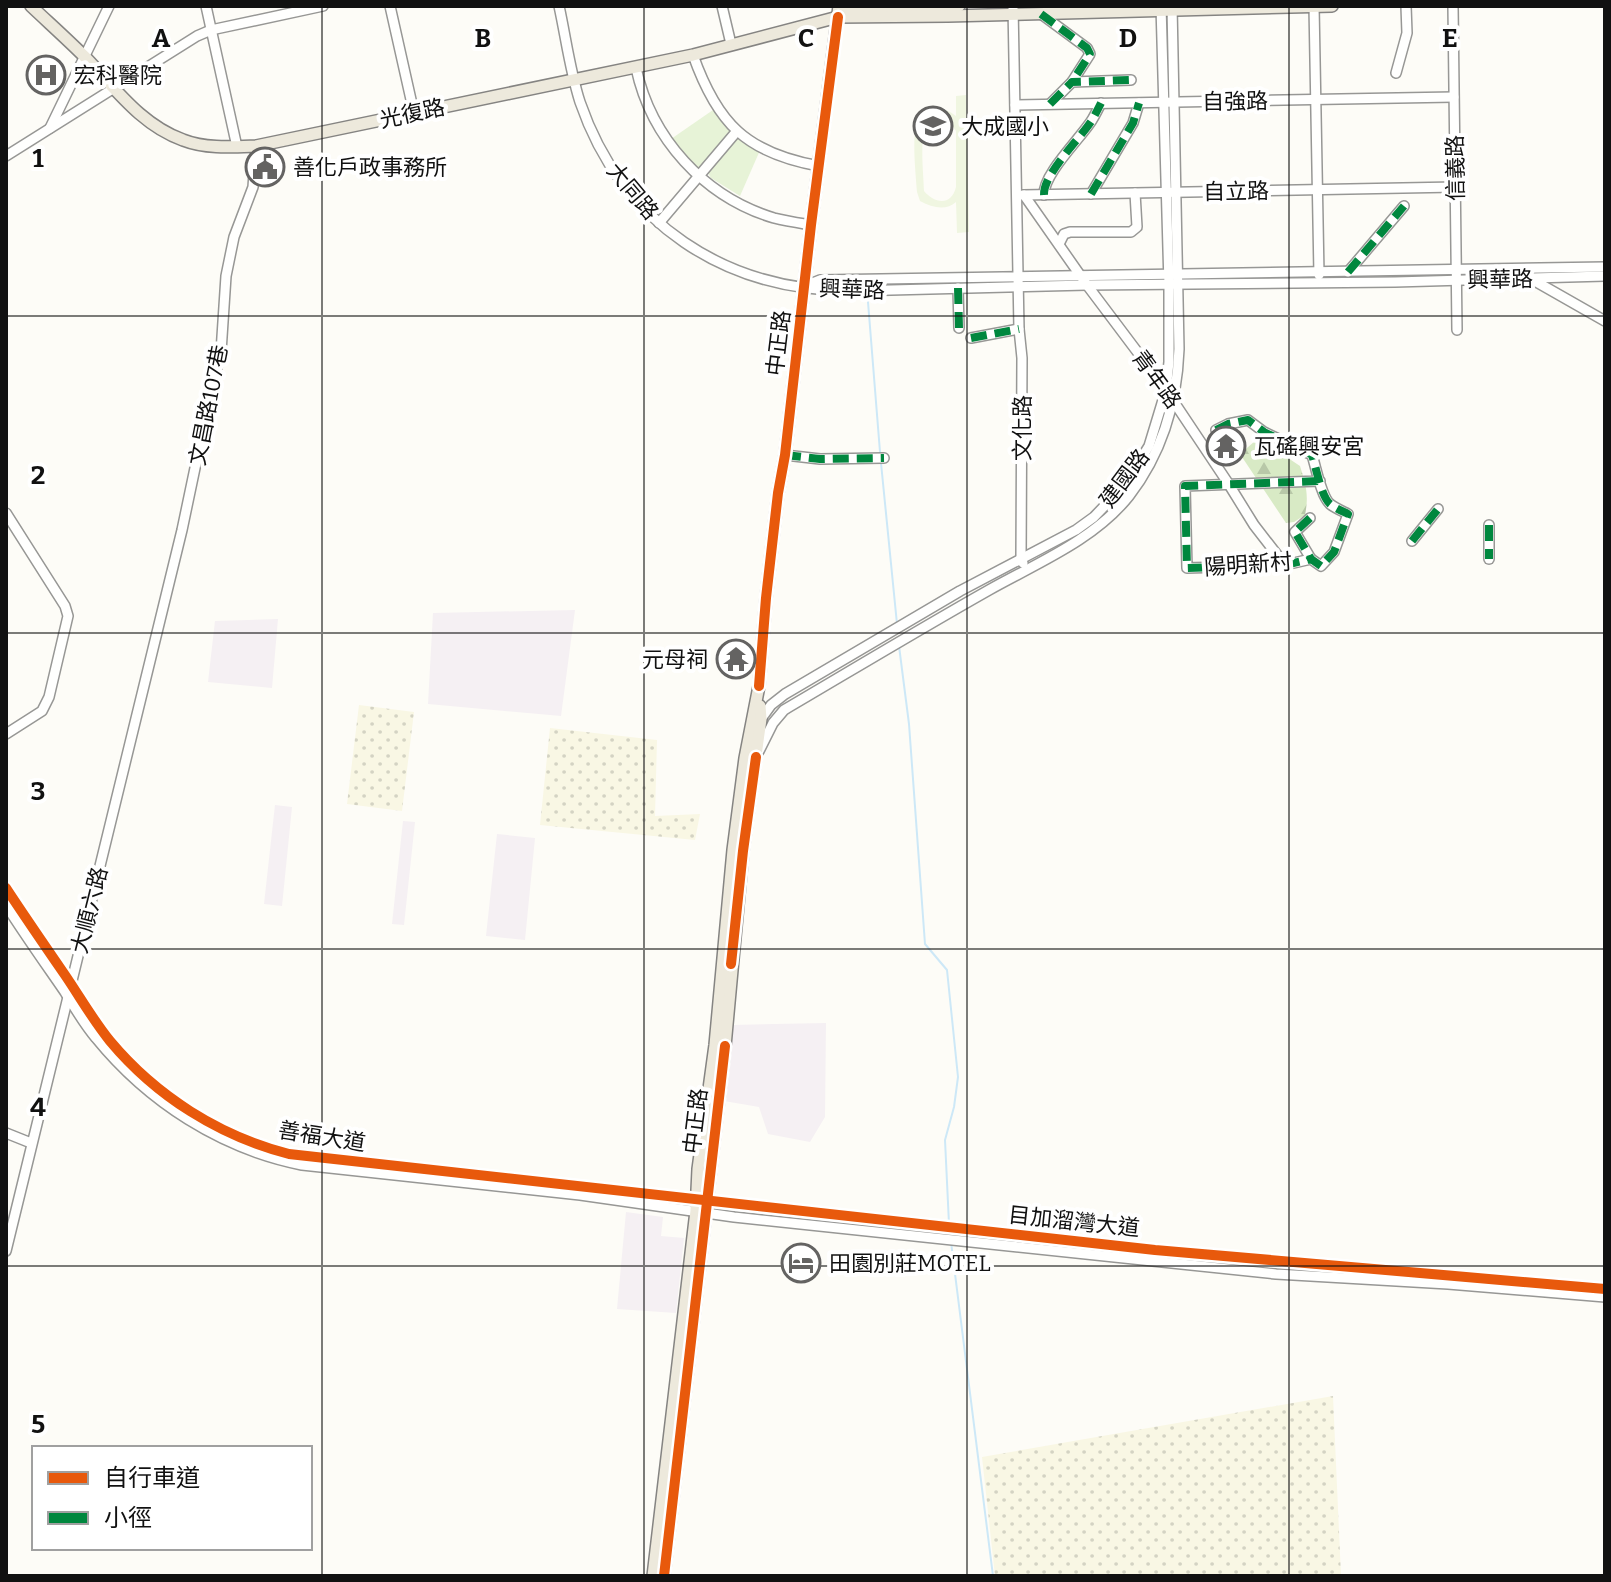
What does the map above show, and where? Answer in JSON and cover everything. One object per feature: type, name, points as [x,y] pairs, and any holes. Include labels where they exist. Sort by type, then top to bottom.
[{"type":"main road","name":"光復路","points":[[31,6],[116,88],[138,114],[167,134],[186,142],[237,147],[256,146],[636,68],[693,55],[838,11],[940,9]]},
{"type":"main road","points":[[940,9],[959,6]]},
{"type":"main road","points":[[940,9],[1013,10],[1041,14],[1166,8],[1332,6]]},
{"type":"main road","name":"中正路","points":[[702,1206],[698,1169],[715,1045],[729,892],[751,758],[778,493],[838,11]]},
{"type":"main road","name":"中正路","points":[[751,758],[761,719],[759,686]]},
{"type":"main road","points":[[653,1576],[702,1206]]},
{"type":"main road","points":[[664,1576],[702,1206]]},
{"type":"street","points":[[50,128],[109,6]]},
{"type":"street","points":[[206,6],[237,147]]},
{"type":"street","points":[[6,156],[197,36],[211,30],[323,6]]},
{"type":"street","points":[[390,6],[414,113]]},
{"type":"street","name":"大同路","points":[[559,6],[574,80],[586,117],[606,160],[633,197],[659,223],[726,266],[767,280],[805,286]]},
{"type":"street","points":[[722,6],[731,44]]},
{"type":"street","points":[[1314,6],[1319,277]]},
{"type":"street","points":[[1396,73],[1407,33],[1406,6]]},
{"type":"street","name":"信義路","points":[[1453,6],[1457,330]]},
{"type":"street","name":"建國路","points":[[761,719],[777,699],[960,591],[1084,536],[1128,497],[1157,451],[1173,401],[1179,366],[1166,8]]},
{"type":"street","points":[[1013,10],[1021,195],[1018,282]]},
{"type":"street","points":[[1041,14],[1087,48],[1090,54],[1072,82],[1050,104]]},
{"type":"street","points":[[693,55],[718,111],[737,131],[779,157],[819,166]]},
{"type":"street","points":[[636,68],[644,96],[659,128],[683,161],[699,176],[756,211],[811,225]]},
{"type":"street","points":[[1072,82],[1131,80]]},
{"type":"street","name":"自強路","points":[[1015,105],[1454,97]]},
{"type":"street","points":[[1044,195],[1044,187],[1101,103]]},
{"type":"street","points":[[1091,194],[1133,123],[1139,103]]},
{"type":"street","points":[[659,223],[737,131]]},
{"type":"street","name":"文昌路107巷","points":[[160,616],[221,352],[226,276],[234,237],[253,187],[256,146]]},
{"type":"street","name":"自立路","points":[[1021,195],[1456,187]]},
{"type":"street","points":[[1059,244],[1064,234],[1070,232],[1131,232],[1137,227],[1135,193]]},
{"type":"street","name":"青年路","points":[[1021,195],[1166,390],[1254,525],[1285,565]]},
{"type":"street","points":[[1348,272],[1404,206]]},
{"type":"street","name":"興華路","points":[[805,286],[820,280],[1018,282],[1457,275],[1605,267]]},
{"type":"street","name":"興華路","points":[[1319,277],[1348,272],[1530,278],[1605,276]]},
{"type":"street","points":[[1530,278],[1605,321]]},
{"type":"street","name":"建國路","points":[[751,758],[784,710],[1024,565],[1094,517],[1119,491],[1149,446],[1166,390],[1174,279]]},
{"type":"street","name":"興華路","points":[[805,286],[820,291],[958,288],[1018,282]]},
{"type":"street","name":"文化路","points":[[1018,282],[1024,565]]},
{"type":"street","points":[[958,288],[959,328]]},
{"type":"street","points":[[971,338],[1019,329]]},
{"type":"street","name":"陽明新村","points":[[1216,430],[1248,420],[1264,432],[1312,455],[1328,503],[1348,514],[1334,552],[1321,566],[1311,559],[1285,565],[1187,568],[1185,486],[1320,481]]},
{"type":"street","points":[[785,455],[820,459],[884,458]]},
{"type":"street","points":[[1412,541],[1438,509]]},
{"type":"street","points":[[6,513],[65,606],[67,624],[49,697],[42,711],[6,734]]},
{"type":"street","points":[[1310,518],[1295,532],[1311,559]]},
{"type":"street","points":[[1489,525],[1489,559]]},
{"type":"street","name":"大順六路","points":[[6,1251],[10,1210],[31,1143],[160,616]]},
{"type":"street","name":"善福大道","points":[[6,888],[9,906],[82,1020],[105,1049],[145,1089],[190,1121],[223,1139],[302,1165],[580,1195],[647,1206],[702,1206]]},
{"type":"street","name":"善福大道","points":[[9,906],[71,984],[112,1043],[153,1084],[197,1116],[229,1133],[262,1146],[302,1156],[702,1206]]},
{"type":"street","points":[[6,1133],[31,1143]]},
{"type":"street","name":"目加溜灣大道","points":[[702,1206],[953,1234],[1155,1250],[1448,1280]]},
{"type":"street","points":[[1448,1280],[1605,1289]]},
{"type":"street","points":[[1448,1280],[1605,1297]]},
{"type":"shaded area","points":[[575,610],[561,716],[428,704],[433,613]]},
{"type":"shaded area","points":[[278,619],[272,688],[208,682],[215,621]]},
{"type":"shaded area","points":[[359,705],[414,712],[402,811],[347,804]]},
{"type":"shaded area","points":[[550,728],[657,740],[655,816],[700,814],[695,840],[540,825]]},
{"type":"shaded area","points":[[275,805],[292,807],[282,906],[264,904]]},
{"type":"shaded area","points":[[403,821],[415,822],[404,925],[392,924]]},
{"type":"shaded area","points":[[497,834],[535,838],[525,940],[486,936]]},
{"type":"shaded area","points":[[826,1023],[825,1117],[810,1142],[768,1134],[759,1107],[724,1101],[732,1025]]},
{"type":"shaded area","points":[[626,1212],[663,1217],[661,1236],[684,1238],[676,1313],[617,1309]]},
{"type":"shaded area","points":[[1333,1396],[1341,1576],[995,1576],[982,1457]]},
{"type":"green space","points":[[966,95],[969,232],[957,233],[956,202],[939,208],[920,201],[914,144],[920,116],[936,109],[956,116],[956,96]],"holes":[[[941,117],[948,120],[956,131],[956,187],[950,198],[942,201],[924,191],[923,143],[929,121]]]},
{"type":"green space","points":[[713,110],[731,131],[702,167],[696,168],[671,139]]},
{"type":"green space","points":[[739,135],[761,148],[740,196],[708,173]]},
{"type":"green space","points":[[1255,441],[1300,466],[1306,490],[1306,508],[1305,515],[1294,522],[1286,523],[1240,454]]},
{"type":"waterway","points":[[868,302],[880,452]]},
{"type":"waterway","points":[[881,463],[897,624]]},
{"type":"waterway","points":[[899,646],[909,724],[925,944],[947,970],[958,1077],[945,1140],[949,1224]]},
{"type":"waterway","points":[[951,1242],[993,1576]]},
{"type":"marked path","points":[[1041,14],[1087,48],[1090,54],[1072,82]]},
{"type":"marked path","points":[[1050,104],[1072,82],[1131,80]]},
{"type":"marked path","points":[[1044,195],[1049,177],[1092,120],[1101,103]]},
{"type":"marked path","points":[[1091,194],[1133,123],[1139,103]]},
{"type":"marked path","points":[[1348,272],[1404,206]]},
{"type":"marked path","points":[[958,288],[959,328]]},
{"type":"marked path","points":[[971,338],[1019,329]]},
{"type":"marked path","points":[[1216,430],[1248,420],[1264,432],[1312,455],[1327,500],[1348,514],[1334,552],[1321,566],[1311,559],[1285,565],[1187,568],[1185,486],[1320,481]]},
{"type":"marked path","points":[[785,455],[820,459],[884,458]]},
{"type":"marked path","points":[[1412,541],[1438,509]]},
{"type":"marked path","points":[[1310,518],[1295,532],[1311,559]]},
{"type":"marked path","points":[[1489,525],[1489,559]]},
{"type":"cycle path","points":[[759,686],[778,493],[838,17]]},
{"type":"cycle path","points":[[731,964],[756,757]]},
{"type":"cycle path","points":[[6,888],[104,1033],[128,1061],[168,1096],[214,1125],[289,1154],[1155,1250],[1605,1289]]},
{"type":"cycle path","points":[[664,1576],[725,1046]]},
{"type":"place","name":"宏科醫院","points":[[46,75]]},
{"type":"place","name":"大成國小","points":[[933,126]]},
{"type":"place","name":"善化戶政事務所","points":[[265,167]]},
{"type":"place","name":"瓦磘興安宮","points":[[1226,446]]},
{"type":"place","name":"元母祠","points":[[736,659]]},
{"type":"place","name":"田園別莊MOTEL","points":[[801,1263]]}]
